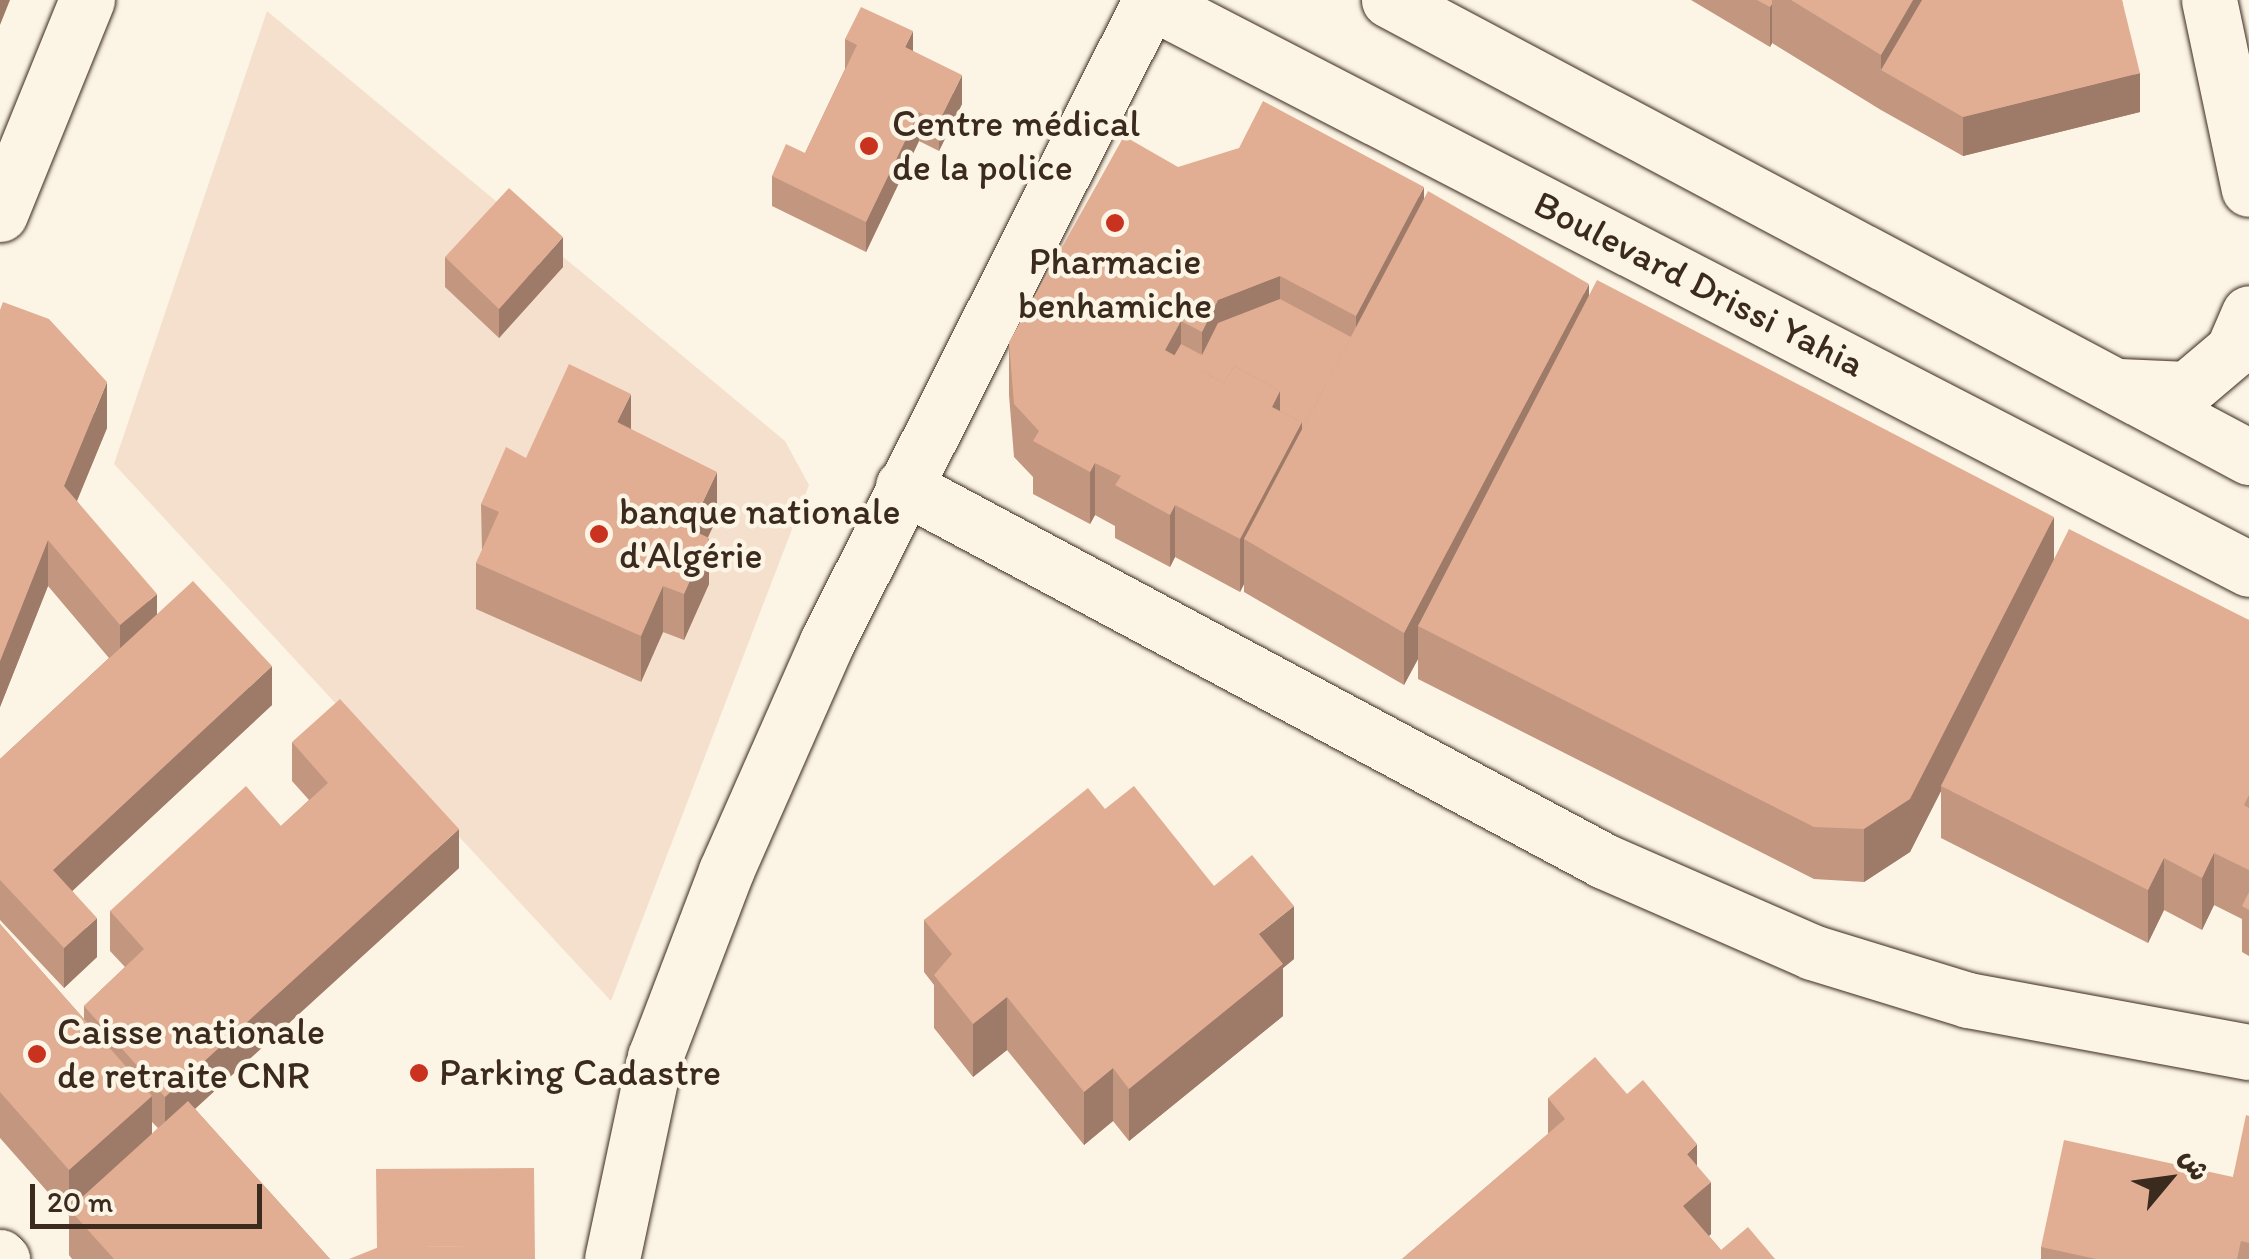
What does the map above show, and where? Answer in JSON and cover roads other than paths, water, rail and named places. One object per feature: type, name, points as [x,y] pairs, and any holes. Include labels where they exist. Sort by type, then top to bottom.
[{"type":"street","points":[[0,214],[87,0]]},
{"type":"street","points":[[612,1259],[655,1057],[747,823],[903,486],[1149,0]]},
{"type":"street","name":"Boulevard Drissi Yahia","points":[[1149,0],[2249,570]]},
{"type":"street","points":[[1389,0],[2249,458]]},
{"type":"street","points":[[2209,0],[2249,189]]},
{"type":"street","points":[[2118,386],[2187,388],[2233,350],[2249,313]]},
{"type":"street","points":[[903,486],[1604,861],[1812,952],[1968,1000],[2249,1052]]},
{"type":"place","name":"Centre médical de la police","points":[[869,146]]},
{"type":"place","name":"Pharmacie benhamiche","points":[[1115,223]]},
{"type":"place","name":"banque nationale d'Algérie","points":[[599,534]]},
{"type":"place","name":"Caisse nationale de retraite CNR","points":[[37,1054]]},
{"type":"place","name":"Parking Cadastre","points":[[419,1073]]}]
